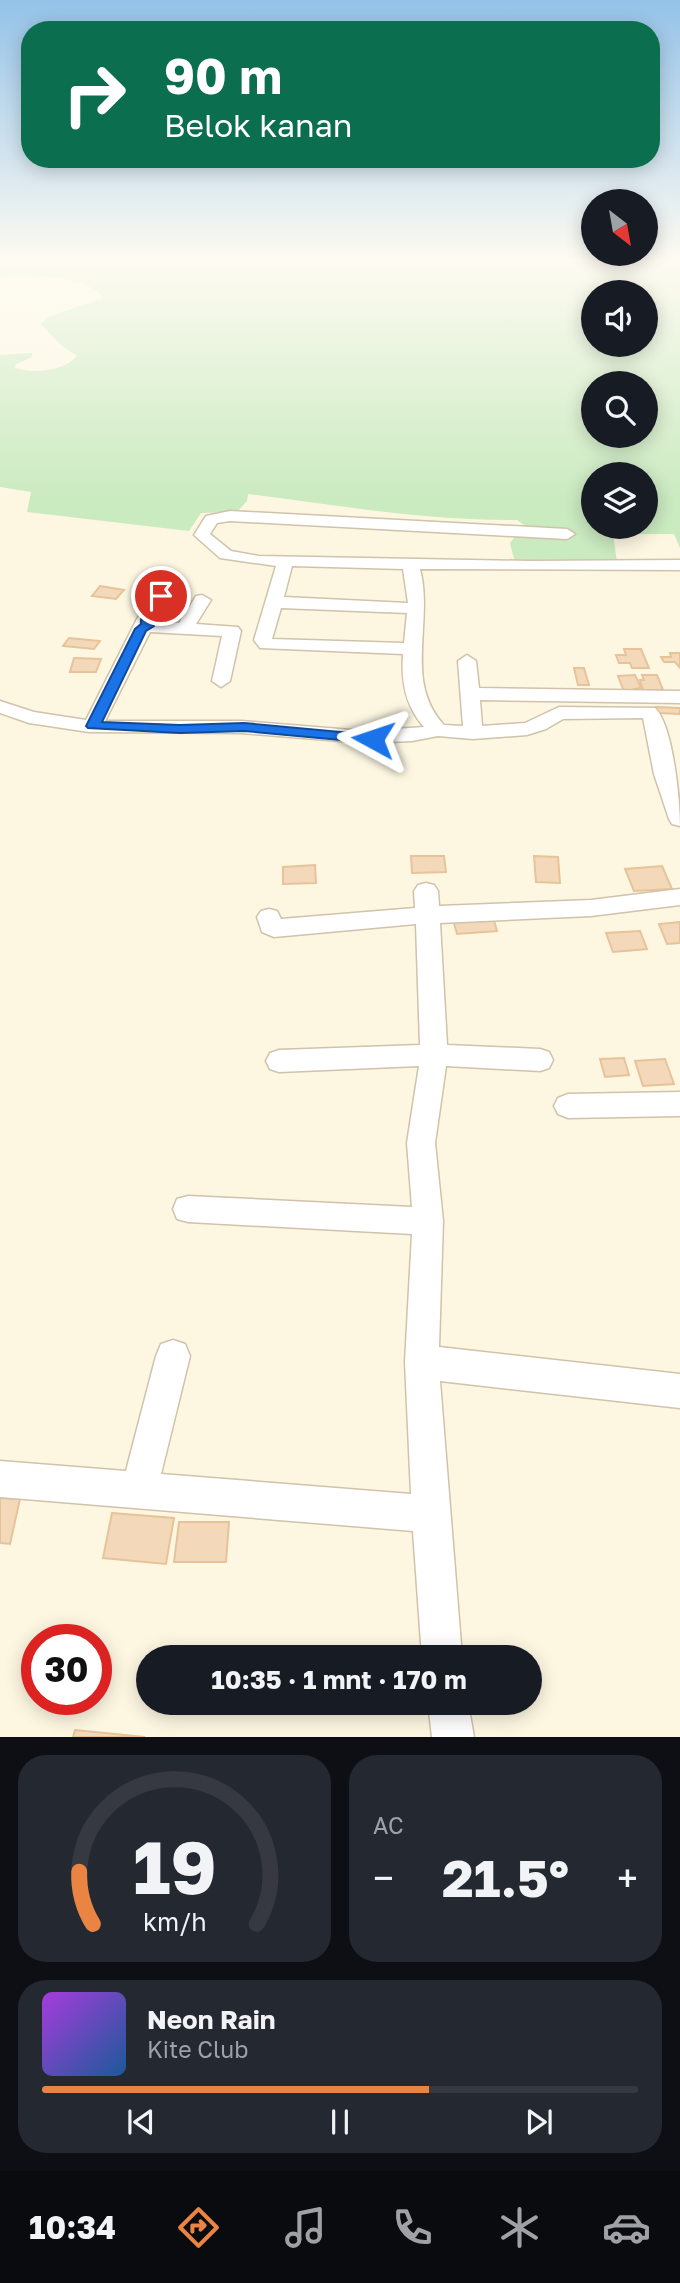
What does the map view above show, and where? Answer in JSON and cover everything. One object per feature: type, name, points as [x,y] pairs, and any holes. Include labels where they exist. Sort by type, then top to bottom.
[{"type":"street","points":[[567,534],[478,527],[230,516],[211,519],[201,535],[226,555],[239,559],[285,562],[529,566],[680,565]]},
{"type":"street","points":[[285,562],[263,640],[271,645],[413,649]]},
{"type":"street","points":[[410,563],[416,590],[411,678],[416,702],[425,719],[438,730]]},
{"type":"street","points":[[147,626],[146,620],[161,596]]},
{"type":"street","points":[[185,627],[202,600]]},
{"type":"street","points":[[272,603],[415,608]]},
{"type":"street","points":[[93,726],[141,629],[147,626],[233,632],[221,681]]},
{"type":"street","points":[[467,661],[473,733]]},
{"type":"street","points":[[471,694],[680,697]]},
{"type":"street","points":[[0,707],[38,720],[93,726],[180,729],[244,727],[373,739],[398,738],[438,730],[473,733],[534,728],[559,713],[648,712],[654,718],[664,774],[680,819]]},
{"type":"street","points":[[269,917],[270,926],[274,929],[427,903],[591,908],[680,897]]},
{"type":"street","points":[[427,903],[434,1055],[421,1143],[429,1221],[422,1362],[430,1514],[441,1645]]},
{"type":"street","points":[[279,1061],[434,1055],[540,1060]]},
{"type":"street","points":[[568,1106],[680,1104]]},
{"type":"street","points":[[188,1209],[429,1221]]},
{"type":"street","points":[[139,1491],[173,1356]]},
{"type":"street","points":[[422,1362],[680,1391]]},
{"type":"street","points":[[0,1479],[430,1514]]},
{"type":"street","points":[[450,1715],[453,1737]]},
{"type":"green space","points":[[56,340],[581,340],[581,357],[658,357],[658,340],[680,340],[680,548],[674,534],[658,534],[658,462],[581,462],[581,539],[614,539],[617,562],[515,563],[510,543],[524,525],[517,520],[416,515],[248,494],[247,501],[237,512],[201,513],[189,531],[27,512],[31,492],[0,487],[0,355],[32,353],[32,357],[16,364],[15,368],[40,371],[57,368],[77,356]]},
{"type":"building","points":[[100,586],[124,590],[116,599],[92,596]]},
{"type":"building","points":[[69,638],[100,641],[94,649],[63,646]]},
{"type":"building","points":[[624,649],[641,649],[649,668],[632,668],[630,663],[619,663],[616,655],[626,655]]},
{"type":"building","points":[[670,653],[680,653],[680,668],[675,662],[664,662],[661,657],[671,657]]},
{"type":"building","points":[[74,658],[101,659],[96,672],[70,672]]},
{"type":"building","points":[[574,668],[584,668],[589,685],[578,685]]},
{"type":"building","points":[[635,675],[641,688],[634,689],[636,693],[625,694],[618,676]]},
{"type":"building","points":[[642,675],[657,675],[663,690],[643,690],[640,680],[644,680]]},
{"type":"building","points":[[656,707],[680,708],[680,714],[658,713]]},
{"type":"building","points":[[411,856],[444,856],[446,872],[412,873]]},
{"type":"building","points":[[534,856],[558,857],[560,883],[536,882]]},
{"type":"building","points":[[315,865],[316,883],[283,884],[283,867]]},
{"type":"building","points":[[662,866],[672,889],[634,891],[625,869]]},
{"type":"building","points":[[492,913],[497,931],[457,934],[452,916]]},
{"type":"building","points":[[680,922],[680,943],[667,944],[659,924]]},
{"type":"building","points":[[640,931],[647,949],[613,952],[606,933]]},
{"type":"building","points":[[624,1058],[629,1075],[605,1077],[600,1059]]},
{"type":"building","points":[[665,1059],[674,1084],[643,1086],[635,1061]]},
{"type":"building","points":[[0,1498],[20,1499],[10,1544],[0,1543]]},
{"type":"building","points":[[112,1513],[174,1518],[166,1564],[103,1558]]},
{"type":"building","points":[[179,1522],[229,1522],[226,1562],[174,1562]]},
{"type":"building","points":[[75,1730],[145,1737],[73,1737]]},
{"type":"route","points":[[161,596],[146,620],[147,626],[141,629],[118,672],[93,726],[180,729],[244,727],[373,739]]}]
